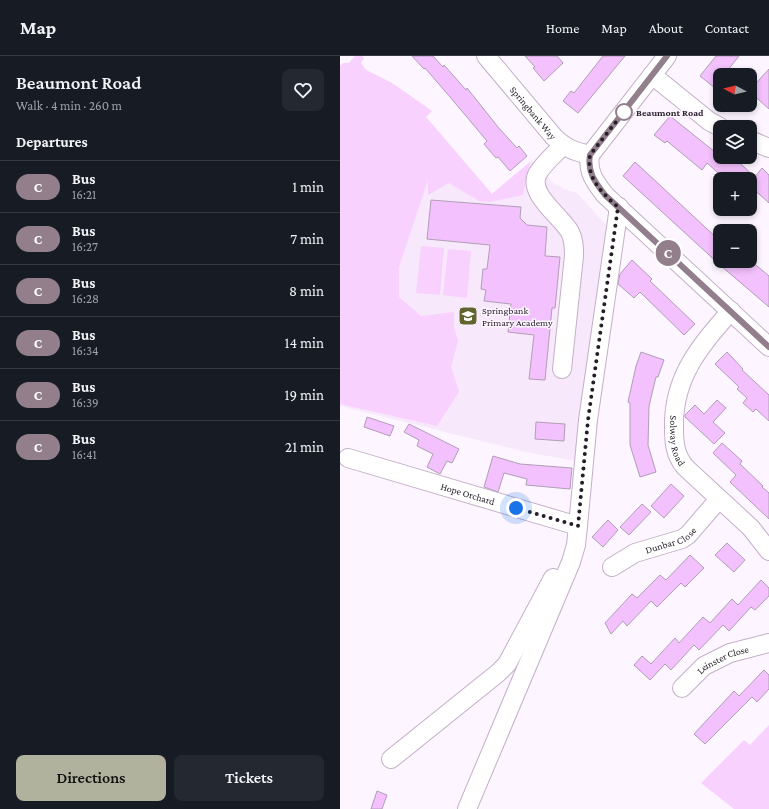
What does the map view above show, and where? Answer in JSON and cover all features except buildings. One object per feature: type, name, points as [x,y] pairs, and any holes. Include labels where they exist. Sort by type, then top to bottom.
[{"type":"street","name":"Springbank Way","points":[[486,56],[554,137],[571,150],[590,155]]},
{"type":"street","points":[[667,56],[590,155],[589,166],[594,181],[605,195],[769,347]]},
{"type":"street","points":[[652,75],[713,123]]},
{"type":"street","points":[[757,143],[769,148]]},
{"type":"street","points":[[562,369],[574,256],[574,242],[570,231],[538,194],[535,185],[538,174],[563,145]]},
{"type":"street","points":[[467,809],[571,562],[576,545],[588,420],[618,207]]},
{"type":"street","name":"Solway Road","points":[[731,311],[705,339],[686,372],[677,396],[674,422],[675,449],[681,462],[750,528],[769,551]]},
{"type":"street","name":"Hope Orchard","points":[[348,458],[578,526]]},
{"type":"street","name":"Dunbar Close","points":[[612,567],[635,554],[682,539],[688,535],[719,499]]},
{"type":"street","points":[[391,759],[508,664],[567,552],[576,545]]},
{"type":"street","name":"Leinster Close","points":[[682,688],[704,666],[730,652],[769,643]]},
{"type":"shaded area","name":"Springbank Primary Academy","points":[[355,56],[362,56],[364,58],[361,63],[366,70],[392,83],[432,111],[426,117],[492,194],[532,160],[555,185],[577,193],[607,226],[576,461],[526,452],[340,406],[340,66],[343,63],[349,63]]},
{"type":"shaded area","points":[[355,56],[362,56],[364,58],[361,63],[366,70],[392,83],[432,111],[426,117],[492,194],[530,162],[523,195],[490,202],[479,201],[449,183],[428,195],[428,180],[399,267],[399,297],[421,316],[454,312],[454,328],[458,341],[451,367],[459,392],[437,426],[340,404],[340,66],[343,63],[349,63]]},
{"type":"shaded area","points":[[421,246],[444,248],[440,295],[416,293]]},
{"type":"shaded area","points":[[448,249],[471,251],[467,298],[443,295]]},
{"type":"shaded area","points":[[769,725],[769,809],[734,809],[701,783],[744,740],[750,745]]},
{"type":"bus line","name":"C","points":[[667,56],[590,155],[590,171],[594,181],[605,195],[769,347]]},
{"type":"place","name":"Beaumont Road","points":[[624,112]]},
{"type":"place","name":"Springbank Primary Academy","points":[[468,316]]},
{"type":"route","points":[[516,508],[578,526],[588,420],[618,207],[605,195],[594,181],[590,171],[589,160],[590,155],[626,109],[624,112]]}]
